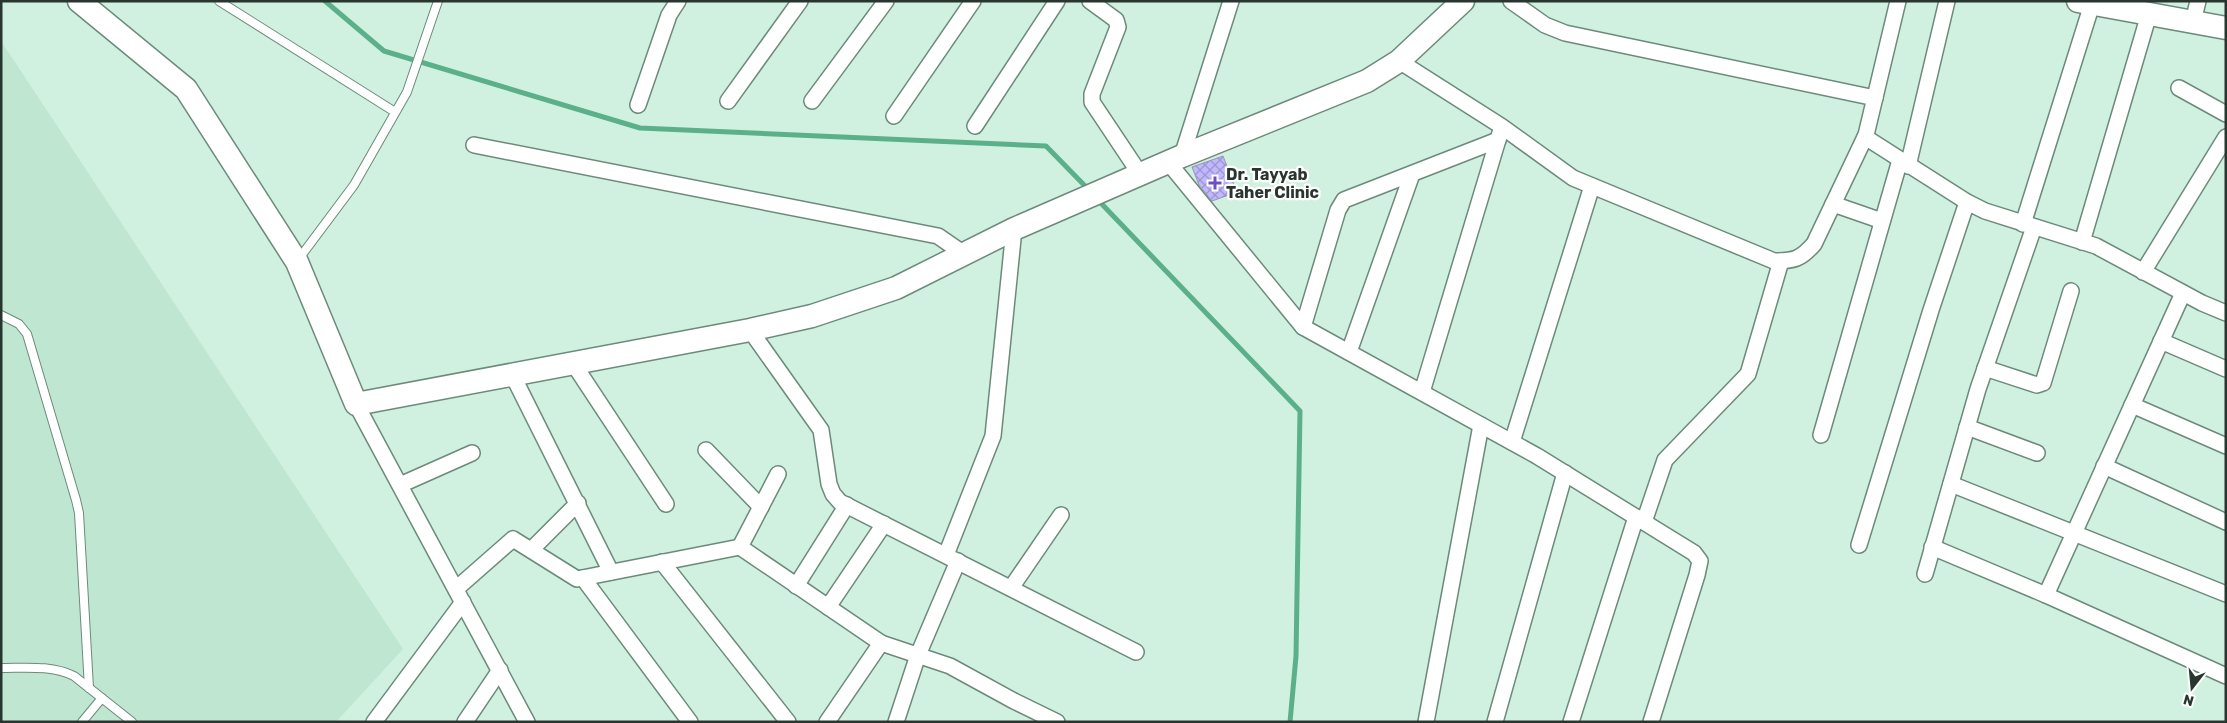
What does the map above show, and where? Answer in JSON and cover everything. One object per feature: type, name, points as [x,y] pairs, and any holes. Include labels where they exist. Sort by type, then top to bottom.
[{"type":"street","points":[[79,1],[186,88],[297,262],[356,404],[528,722]]},
{"type":"street","points":[[638,105],[670,15],[678,1]]},
{"type":"street","points":[[728,101],[800,1]]},
{"type":"street","points":[[812,101],[886,1]]},
{"type":"street","points":[[894,116],[973,1]]},
{"type":"street","points":[[974,126],[1057,1]]},
{"type":"street","points":[[1090,1],[1116,20],[1118,27],[1092,94],[1092,102],[1140,174]]},
{"type":"street","points":[[1175,159],[1231,1]]},
{"type":"street","points":[[356,404],[750,330],[812,316],[855,303],[896,288],[1014,229],[1119,183],[1368,81],[1399,62],[1463,1]]},
{"type":"street","points":[[1511,1],[1545,25],[1565,33],[1875,98]]},
{"type":"street","points":[[1399,62],[1499,133],[1573,178],[1774,260],[1790,261],[1804,256],[1814,244],[1865,137],[1898,1]]},
{"type":"street","points":[[1820,435],[1882,221],[1904,163],[1947,1]]},
{"type":"street","points":[[1925,574],[2028,226],[2085,3],[2149,14],[2195,12],[2226,28]]},
{"type":"street","points":[[2082,242],[2149,14]]},
{"type":"street","points":[[2179,88],[2226,114]]},
{"type":"street","points":[[1303,327],[1340,205],[1344,200],[1412,174],[1499,133]]},
{"type":"street","points":[[1422,392],[1499,133]]},
{"type":"street","points":[[1865,137],[1967,202],[1993,215],[2096,246],[2183,293],[2226,313]]},
{"type":"street","points":[[2143,272],[2226,137]]},
{"type":"street","points":[[474,145],[938,236],[964,254]]},
{"type":"street","points":[[1175,159],[1303,327],[1512,442],[1640,519],[1694,554],[1700,562],[1697,574],[1651,722]]},
{"type":"street","points":[[1349,352],[1412,174]]},
{"type":"street","points":[[1512,442],[1592,186]]},
{"type":"street","points":[[1859,545],[1931,310],[1967,202]]},
{"type":"street","points":[[1833,204],[1882,221]]},
{"type":"street","points":[[896,722],[993,436],[1014,229]]},
{"type":"street","points":[[1571,722],[1640,519],[1665,460],[1748,374],[1781,261]]},
{"type":"street","points":[[1985,368],[2037,385],[2043,383],[2071,292]]},
{"type":"street","points":[[2046,595],[2183,293]]},
{"type":"street","points":[[750,330],[821,430],[829,484],[833,494],[846,504],[884,524],[1136,652]]},
{"type":"street","points":[[2161,341],[2226,369]]},
{"type":"street","points":[[573,363],[666,504]]},
{"type":"street","points":[[513,376],[611,572]]},
{"type":"street","points":[[2132,405],[2226,446]]},
{"type":"street","points":[[1426,722],[1481,425]]},
{"type":"street","points":[[1967,427],[2037,453]]},
{"type":"street","points":[[706,450],[761,507]]},
{"type":"street","points":[[400,485],[472,452]]},
{"type":"street","points":[[2104,466],[2226,522]]},
{"type":"street","points":[[1494,722],[1565,473]]},
{"type":"street","points":[[740,548],[778,474]]},
{"type":"street","points":[[1951,484],[2226,594]]},
{"type":"street","points":[[531,550],[578,503]]},
{"type":"street","points":[[796,586],[846,504]]},
{"type":"street","points":[[1011,588],[1061,515]]},
{"type":"street","points":[[828,607],[884,524]]},
{"type":"street","points":[[456,589],[513,539],[577,578],[740,548],[881,643],[950,666],[1057,722]]},
{"type":"street","points":[[1932,548],[2046,595],[2226,676]]},
{"type":"street","points":[[662,562],[788,722]]},
{"type":"street","points":[[583,578],[690,722]]},
{"type":"street","points":[[374,722],[463,602]]},
{"type":"street","points":[[827,722],[881,643]]},
{"type":"street","points":[[465,722],[500,670]]},
{"type":"lane","points":[[219,1],[396,112]]},
{"type":"lane","points":[[297,262],[354,185],[407,92],[438,1]]},
{"type":"lane","points":[[1,314],[19,324],[27,334],[76,500],[79,513],[89,688]]},
{"type":"lane","points":[[1,668],[54,668],[74,676],[132,722]]},
{"type":"lane","points":[[82,722],[102,698]]},
{"type":"shaded area","points":[[1,41],[403,649],[336,722],[1,722]]},
{"type":"building","points":[[1223,156],[1237,192],[1212,201],[1199,185],[1192,167]]},
{"type":"waterway","points":[[325,1],[384,51],[640,128],[1046,146],[1088,189]]},
{"type":"waterway","points":[[1097,199],[1300,411],[1296,656],[1290,722]]},
{"type":"place","name":"Dr. Tayyab Taher Clinic","points":[[1215,183]]}]
